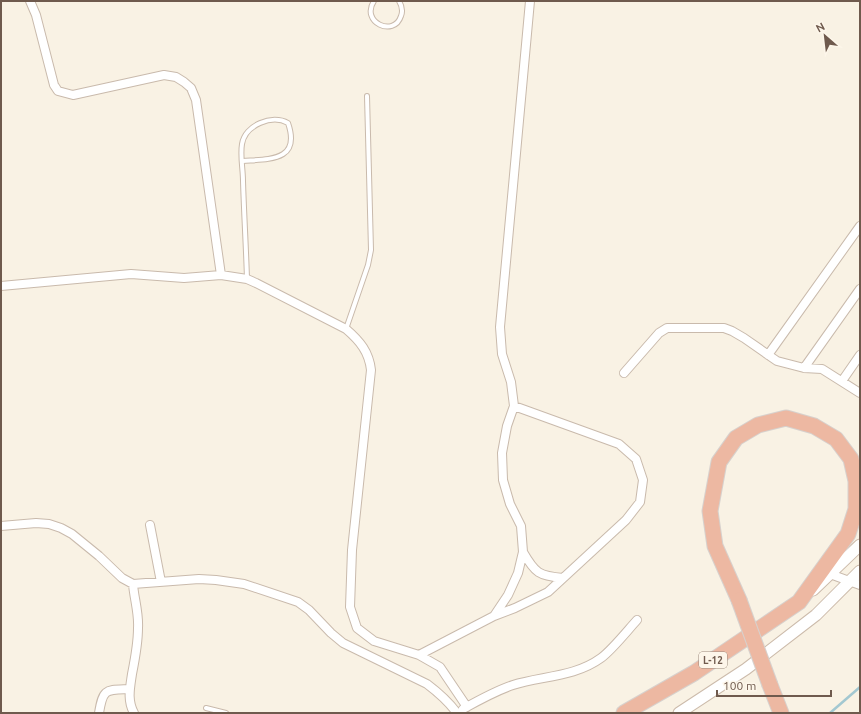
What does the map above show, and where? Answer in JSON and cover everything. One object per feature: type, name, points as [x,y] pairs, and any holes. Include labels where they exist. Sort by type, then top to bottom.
[{"type":"highway","points":[[781,713],[739,600],[715,546],[710,511],[719,462],[736,438],[758,425],[786,418],[814,426],[836,438],[851,459],[856,481],[856,509],[848,534],[799,602]]},
{"type":"highway","name":"L-12","points":[[624,713],[694,673],[799,602]]},
{"type":"main road","name":"L-12","points":[[799,602],[817,587],[860,545]]},
{"type":"main road","name":"L-12","points":[[679,713],[746,668],[816,615],[860,571]]},
{"type":"street","points":[[30,1],[36,15],[54,85],[58,91],[73,95],[164,75],[176,77],[191,88],[196,100],[221,274]]},
{"type":"street","points":[[494,616],[508,596],[518,573],[523,552],[521,526],[510,504],[503,480],[502,453],[507,426],[514,406],[510,382],[502,354],[500,327],[530,1]]},
{"type":"street","points":[[768,355],[860,226]]},
{"type":"street","points":[[1,286],[131,274],[184,278],[221,274],[247,279],[346,329],[362,346],[370,361],[371,370],[352,550],[350,607],[357,628],[374,641],[419,655],[440,667],[467,707]]},
{"type":"street","points":[[804,368],[860,290]]},
{"type":"street","points":[[624,373],[659,333],[667,328],[724,328],[744,338],[777,361],[804,368],[822,369],[860,393]]},
{"type":"street","points":[[842,381],[860,355]]},
{"type":"street","points":[[419,655],[494,616],[515,608],[548,592],[626,520],[640,502],[643,480],[636,459],[618,444],[514,406]]},
{"type":"street","points":[[1,526],[42,523],[62,528],[72,534],[99,556],[122,578],[133,584],[199,579],[244,584],[298,602],[308,610],[331,634],[343,643],[427,684],[440,693],[457,713],[480,699],[513,685],[566,674],[584,668],[602,658],[637,620]]},
{"type":"street","points":[[150,525],[161,582]]},
{"type":"street","points":[[523,552],[532,567],[546,576],[563,578]]},
{"type":"street","points":[[830,574],[860,585]]},
{"type":"street","points":[[133,584],[139,627],[129,689],[131,706],[134,713]]},
{"type":"street","points":[[99,713],[104,693],[108,690],[129,689]]},
{"type":"lane","points":[[374,1],[371,7],[373,20],[380,26],[389,27],[396,24],[401,18],[403,11],[399,1]]},
{"type":"lane","points":[[346,329],[368,265],[371,250],[367,96]]},
{"type":"lane","points":[[243,160],[278,157],[288,151],[291,131],[288,122],[282,119],[261,122],[248,132],[242,144],[247,279]]},
{"type":"lane","points":[[206,708],[226,713]]},
{"type":"waterway","points":[[830,713],[860,687]]}]
